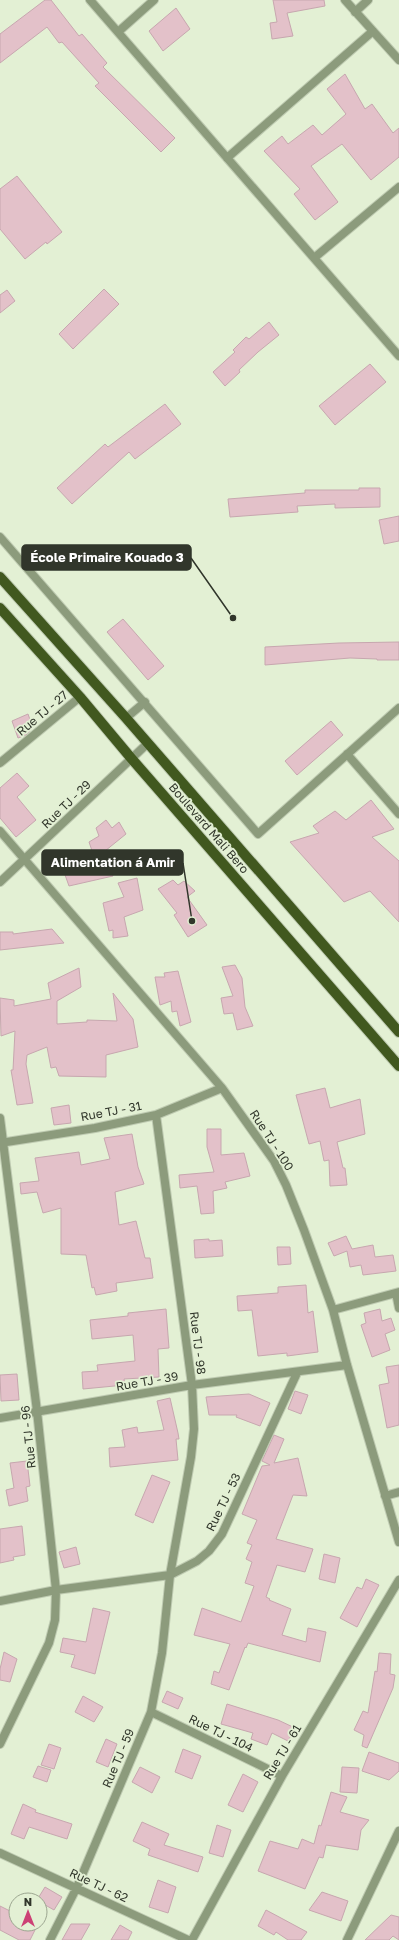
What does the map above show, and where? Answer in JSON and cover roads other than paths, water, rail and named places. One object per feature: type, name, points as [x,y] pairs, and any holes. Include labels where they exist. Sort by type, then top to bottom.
[{"type":"main road","name":"Boulevard Mali Bero","points":[[0,577],[126,718],[399,1032]]},
{"type":"main road","name":"Boulevard Mali Bero","points":[[0,608],[80,697],[131,758],[399,1066]]},
{"type":"street","points":[[90,0],[399,356]]},
{"type":"street","points":[[118,32],[154,0]]},
{"type":"street","points":[[345,0],[399,60]]},
{"type":"street","points":[[355,12],[368,0]]},
{"type":"street","points":[[227,158],[372,31]]},
{"type":"street","points":[[314,258],[399,187]]},
{"type":"street","points":[[0,537],[145,702],[258,834],[399,708]]},
{"type":"street","name":"Rue TJ - 27","points":[[0,763],[80,697]]},
{"type":"street","points":[[126,718],[145,702]]},
{"type":"street","name":"Rue TJ - 29","points":[[0,882],[131,758],[148,744]]},
{"type":"street","points":[[347,754],[399,814]]},
{"type":"street","points":[[0,831],[24,860]]},
{"type":"street","name":"Rue TJ - 100","points":[[24,860],[222,1088],[277,1167],[301,1223],[334,1310],[347,1365],[399,1542]]},
{"type":"street","name":"Rue TJ - 31","points":[[2,1142],[94,1128],[156,1115],[222,1088]]},
{"type":"street","name":"Rue TJ - 98","points":[[156,1115],[192,1385],[194,1429],[192,1457],[170,1575]]},
{"type":"street","name":"Rue TJ - 96","points":[[0,1118],[37,1411],[56,1590],[55,1620],[49,1643],[0,1744]]},
{"type":"street","points":[[334,1310],[397,1292],[399,1308]]},
{"type":"street","name":"Rue TJ - 39","points":[[0,1418],[192,1385],[297,1373],[347,1365]]},
{"type":"street","name":"Rue TJ - 53","points":[[0,1601],[56,1590],[170,1575],[197,1561],[209,1551],[222,1534],[297,1373]]},
{"type":"street","points":[[385,1496],[399,1492]]},
{"type":"street","name":"Rue TJ - 59","points":[[50,1940],[77,1887],[150,1712],[162,1653],[170,1575]]},
{"type":"street","name":"Rue TJ - 61","points":[[192,1940],[282,1776],[399,1580]]},
{"type":"street","name":"Rue TJ - 104","points":[[150,1712],[282,1776]]},
{"type":"street","points":[[347,1940],[399,1831]]},
{"type":"street","name":"Rue TJ - 62","points":[[0,1853],[77,1887],[188,1940]]},
{"type":"place","name":"École Primaire Kouado 3","points":[[233,618]]},
{"type":"place","name":"Alimentation á Amir","points":[[192,921]]}]
